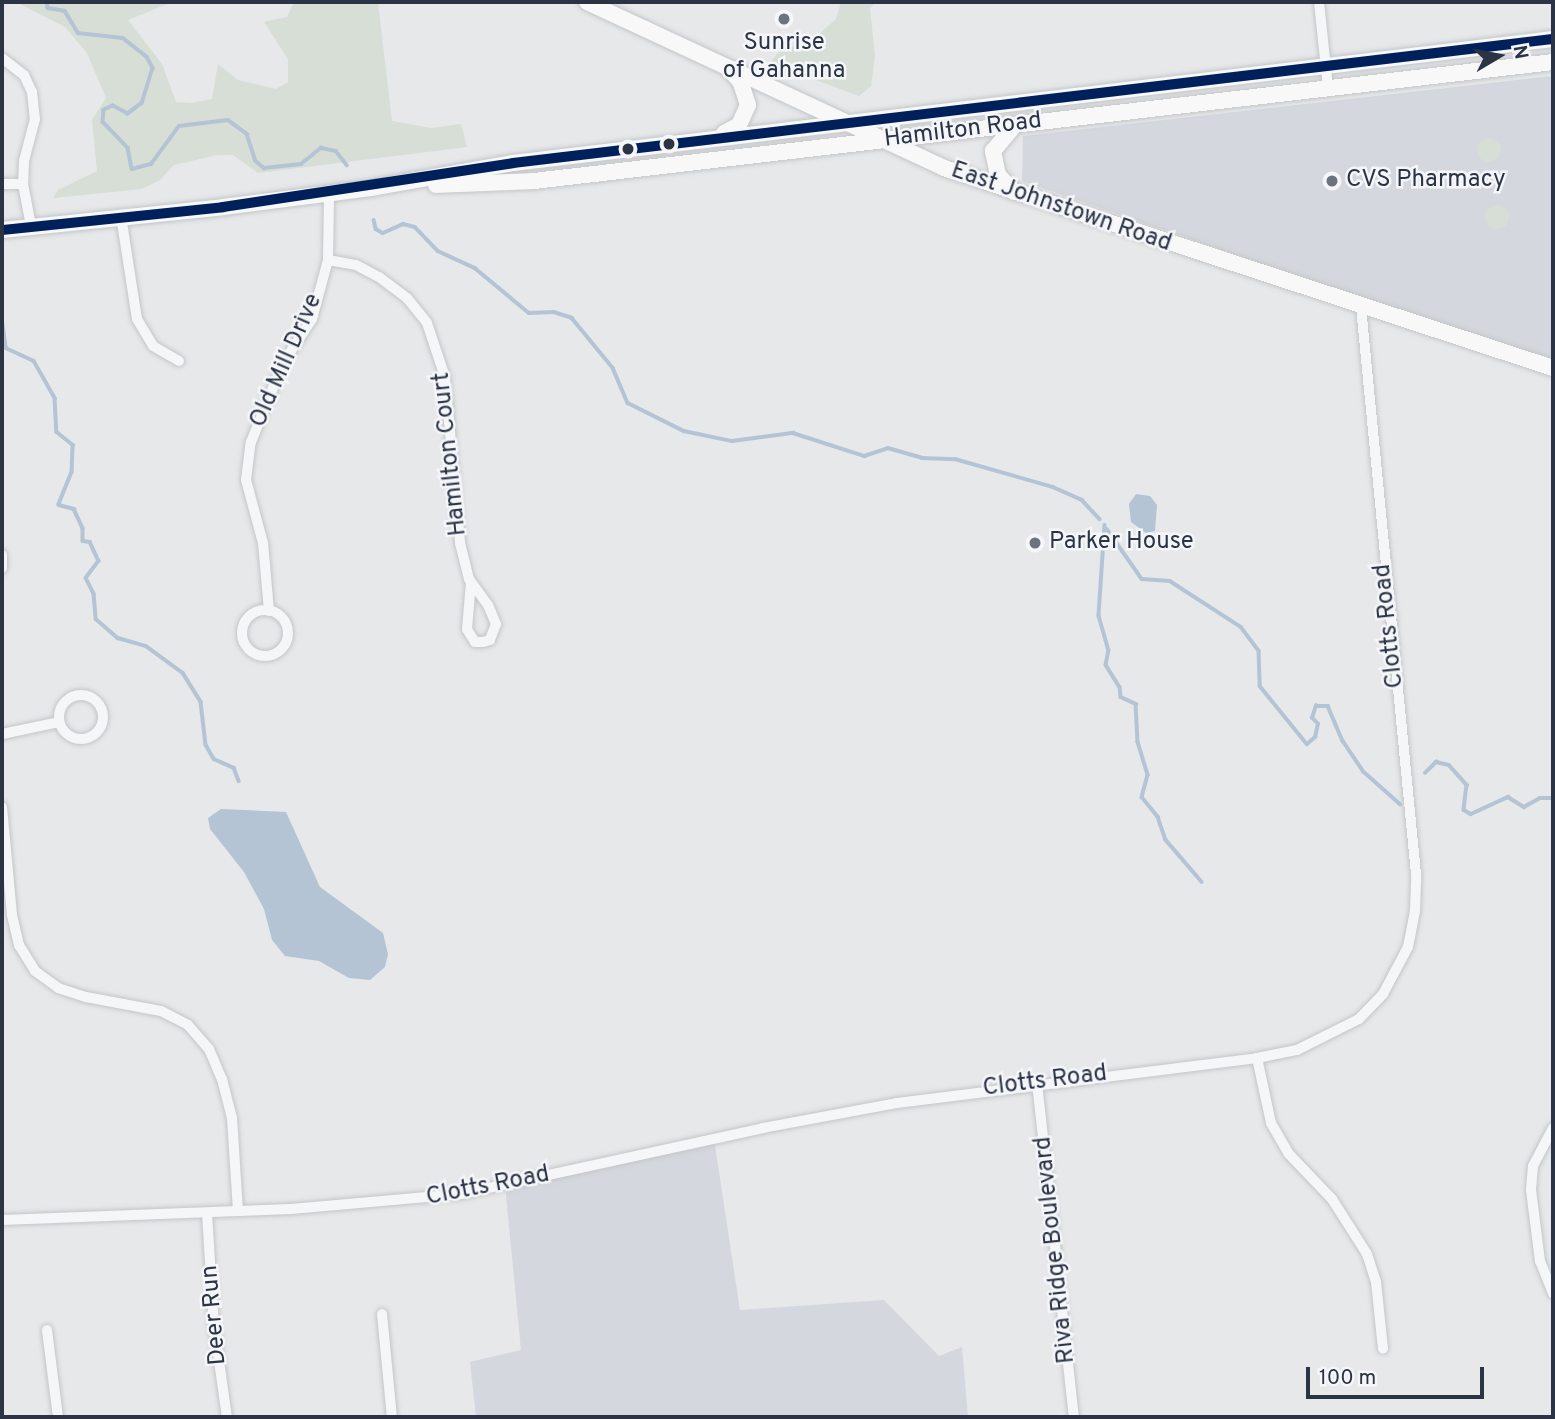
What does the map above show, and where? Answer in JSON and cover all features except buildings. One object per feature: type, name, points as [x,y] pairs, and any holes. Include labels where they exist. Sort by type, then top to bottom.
[{"type":"main road","name":"East Johnstown Road","points":[[587,2],[880,141],[1014,192],[1553,368]]},
{"type":"main road","name":"Hamilton Road","points":[[2,230],[329,194],[513,163],[711,138],[1553,39]]},
{"type":"main road","name":"Hamilton Road","points":[[371,188],[534,181],[1553,62]]},
{"type":"main road","points":[[711,138],[739,125],[746,117],[746,92],[727,67]]},
{"type":"main road","points":[[1014,192],[998,176],[993,151],[1015,125]]},
{"type":"street","points":[[1319,2],[1328,88]]},
{"type":"street","points":[[2,58],[24,75],[32,92],[35,119],[24,161],[23,184],[31,226]]},
{"type":"street","points":[[2,184],[23,184]]},
{"type":"street","name":"Old Mill Drive","points":[[269,611],[263,543],[246,480],[251,442],[284,363],[312,319],[328,260],[329,194]]},
{"type":"street","points":[[121,216],[137,319],[153,346],[180,361]]},
{"type":"street","name":"Hamilton Court","points":[[328,260],[356,265],[379,277],[407,298],[427,323],[445,377],[458,495],[456,522],[471,582],[496,624],[490,640],[475,642],[467,629],[471,582]]},
{"type":"street","name":"Clotts Road","points":[[2,1220],[238,1212],[402,1203],[461,1195],[763,1128],[1037,1083],[1257,1058],[1297,1049],[1359,1019],[1397,972],[1415,911],[1416,874],[1361,307]]},
{"type":"street","points":[[2,555],[2,568]]},
{"type":"street","name":"Old Mill Drive","points":[[269,611],[282,618],[288,633],[277,653],[263,656],[249,650],[242,630],[254,613],[269,611]]},
{"type":"street","points":[[83,695],[100,707],[100,727],[93,735],[72,737],[59,722],[59,711],[73,696],[83,695]]},
{"type":"street","points":[[2,734],[59,722]]},
{"type":"street","points":[[2,807],[12,915],[19,945],[35,971],[58,988],[86,997],[161,1011],[188,1026],[209,1049],[222,1079],[232,1118],[238,1212]]},
{"type":"street","points":[[1257,1058],[1271,1123],[1288,1153],[1332,1199],[1367,1254],[1376,1282],[1382,1349]]},
{"type":"street","name":"Riva Ridge Boulevard","points":[[1037,1083],[1074,1417]]},
{"type":"street","points":[[1553,1128],[1533,1166],[1531,1190],[1540,1261],[1553,1294]]},
{"type":"street","name":"Deer Run","points":[[207,1213],[214,1326],[227,1417]]},
{"type":"street","points":[[382,1314],[393,1417]]},
{"type":"street","points":[[47,1330],[58,1417]]},
{"type":"shaded area","points":[[16,2],[172,2],[128,20],[162,64],[176,102],[192,103],[212,99],[218,64],[238,80],[276,89],[288,82],[288,59],[264,22],[287,17],[294,2],[378,2],[392,121],[431,128],[461,124],[467,147],[258,173],[233,155],[217,155],[174,165],[160,180],[142,189],[53,198],[58,190],[97,171],[92,120],[106,98],[87,53],[65,27]]},
{"type":"shaded area","points":[[841,2],[875,2],[870,9],[875,56],[871,86],[859,96],[770,63],[781,49],[809,43],[836,19]]},
{"type":"shaded area","points":[[1553,76],[1553,364],[1022,181],[1023,136]]},
{"type":"shaded area","points":[[1489,138],[1500,145],[1501,150],[1494,161],[1489,162],[1478,155],[1477,150],[1484,139]]},
{"type":"shaded area","points":[[1497,205],[1508,212],[1509,217],[1502,228],[1497,229],[1486,222],[1485,217],[1492,206]]},
{"type":"shaded area","points":[[714,1139],[740,1310],[884,1300],[939,1356],[962,1347],[968,1417],[476,1417],[470,1362],[521,1350],[505,1185]]},
{"type":"water","points":[[1136,494],[1150,496],[1157,505],[1155,531],[1146,533],[1131,522],[1129,504]]},
{"type":"water","points":[[221,809],[286,812],[320,887],[383,933],[388,954],[385,967],[370,980],[349,978],[319,961],[285,956],[272,940],[264,909],[244,872],[210,829],[208,818]]},
{"type":"waterway","points":[[47,2],[48,8],[65,11],[78,33],[123,38],[147,57],[153,68],[142,103],[128,114],[113,106],[104,110],[103,122],[128,148],[132,169],[151,164],[179,126],[228,120],[247,134],[256,161],[264,168],[301,164],[321,148],[336,151],[347,165]]},
{"type":"waterway","points":[[374,220],[376,229],[383,233],[403,224],[415,227],[438,251],[475,268],[529,313],[554,312],[572,318],[613,368],[628,403],[684,431],[732,441],[793,433],[864,456],[888,448],[922,458],[955,459],[1053,487],[1082,500],[1100,519]]},
{"type":"waterway","points":[[2,318],[6,348],[34,361],[55,398],[57,432],[73,445],[72,472],[59,505],[74,509],[83,528],[83,541],[90,542],[99,561],[86,578],[94,594],[96,619],[118,638],[146,646],[183,673],[201,702],[206,745],[214,759],[234,768],[239,781]]},
{"type":"waterway","points":[[1105,525],[1099,616],[1109,650],[1106,665],[1120,687],[1121,697],[1136,704],[1138,742],[1148,775],[1142,797],[1158,817],[1166,840],[1202,882]]},
{"type":"waterway","points":[[1107,529],[1142,579],[1170,581],[1241,627],[1259,651],[1260,686],[1307,744],[1315,737],[1318,724],[1312,718],[1316,706],[1328,706],[1343,741],[1363,771],[1400,804]]},
{"type":"waterway","points":[[1425,773],[1436,762],[1449,765],[1467,785],[1464,810],[1471,814],[1508,797],[1524,807],[1540,798],[1553,798]]},
{"type":"transit line","points":[[2,230],[223,207],[513,163],[1553,39]]},
{"type":"place","name":"Sunrise of Gahanna","points":[[784,19]]},
{"type":"place","name":"CVS Pharmacy","points":[[1332,181]]},
{"type":"place","name":"Parker House","points":[[1035,543]]}]
